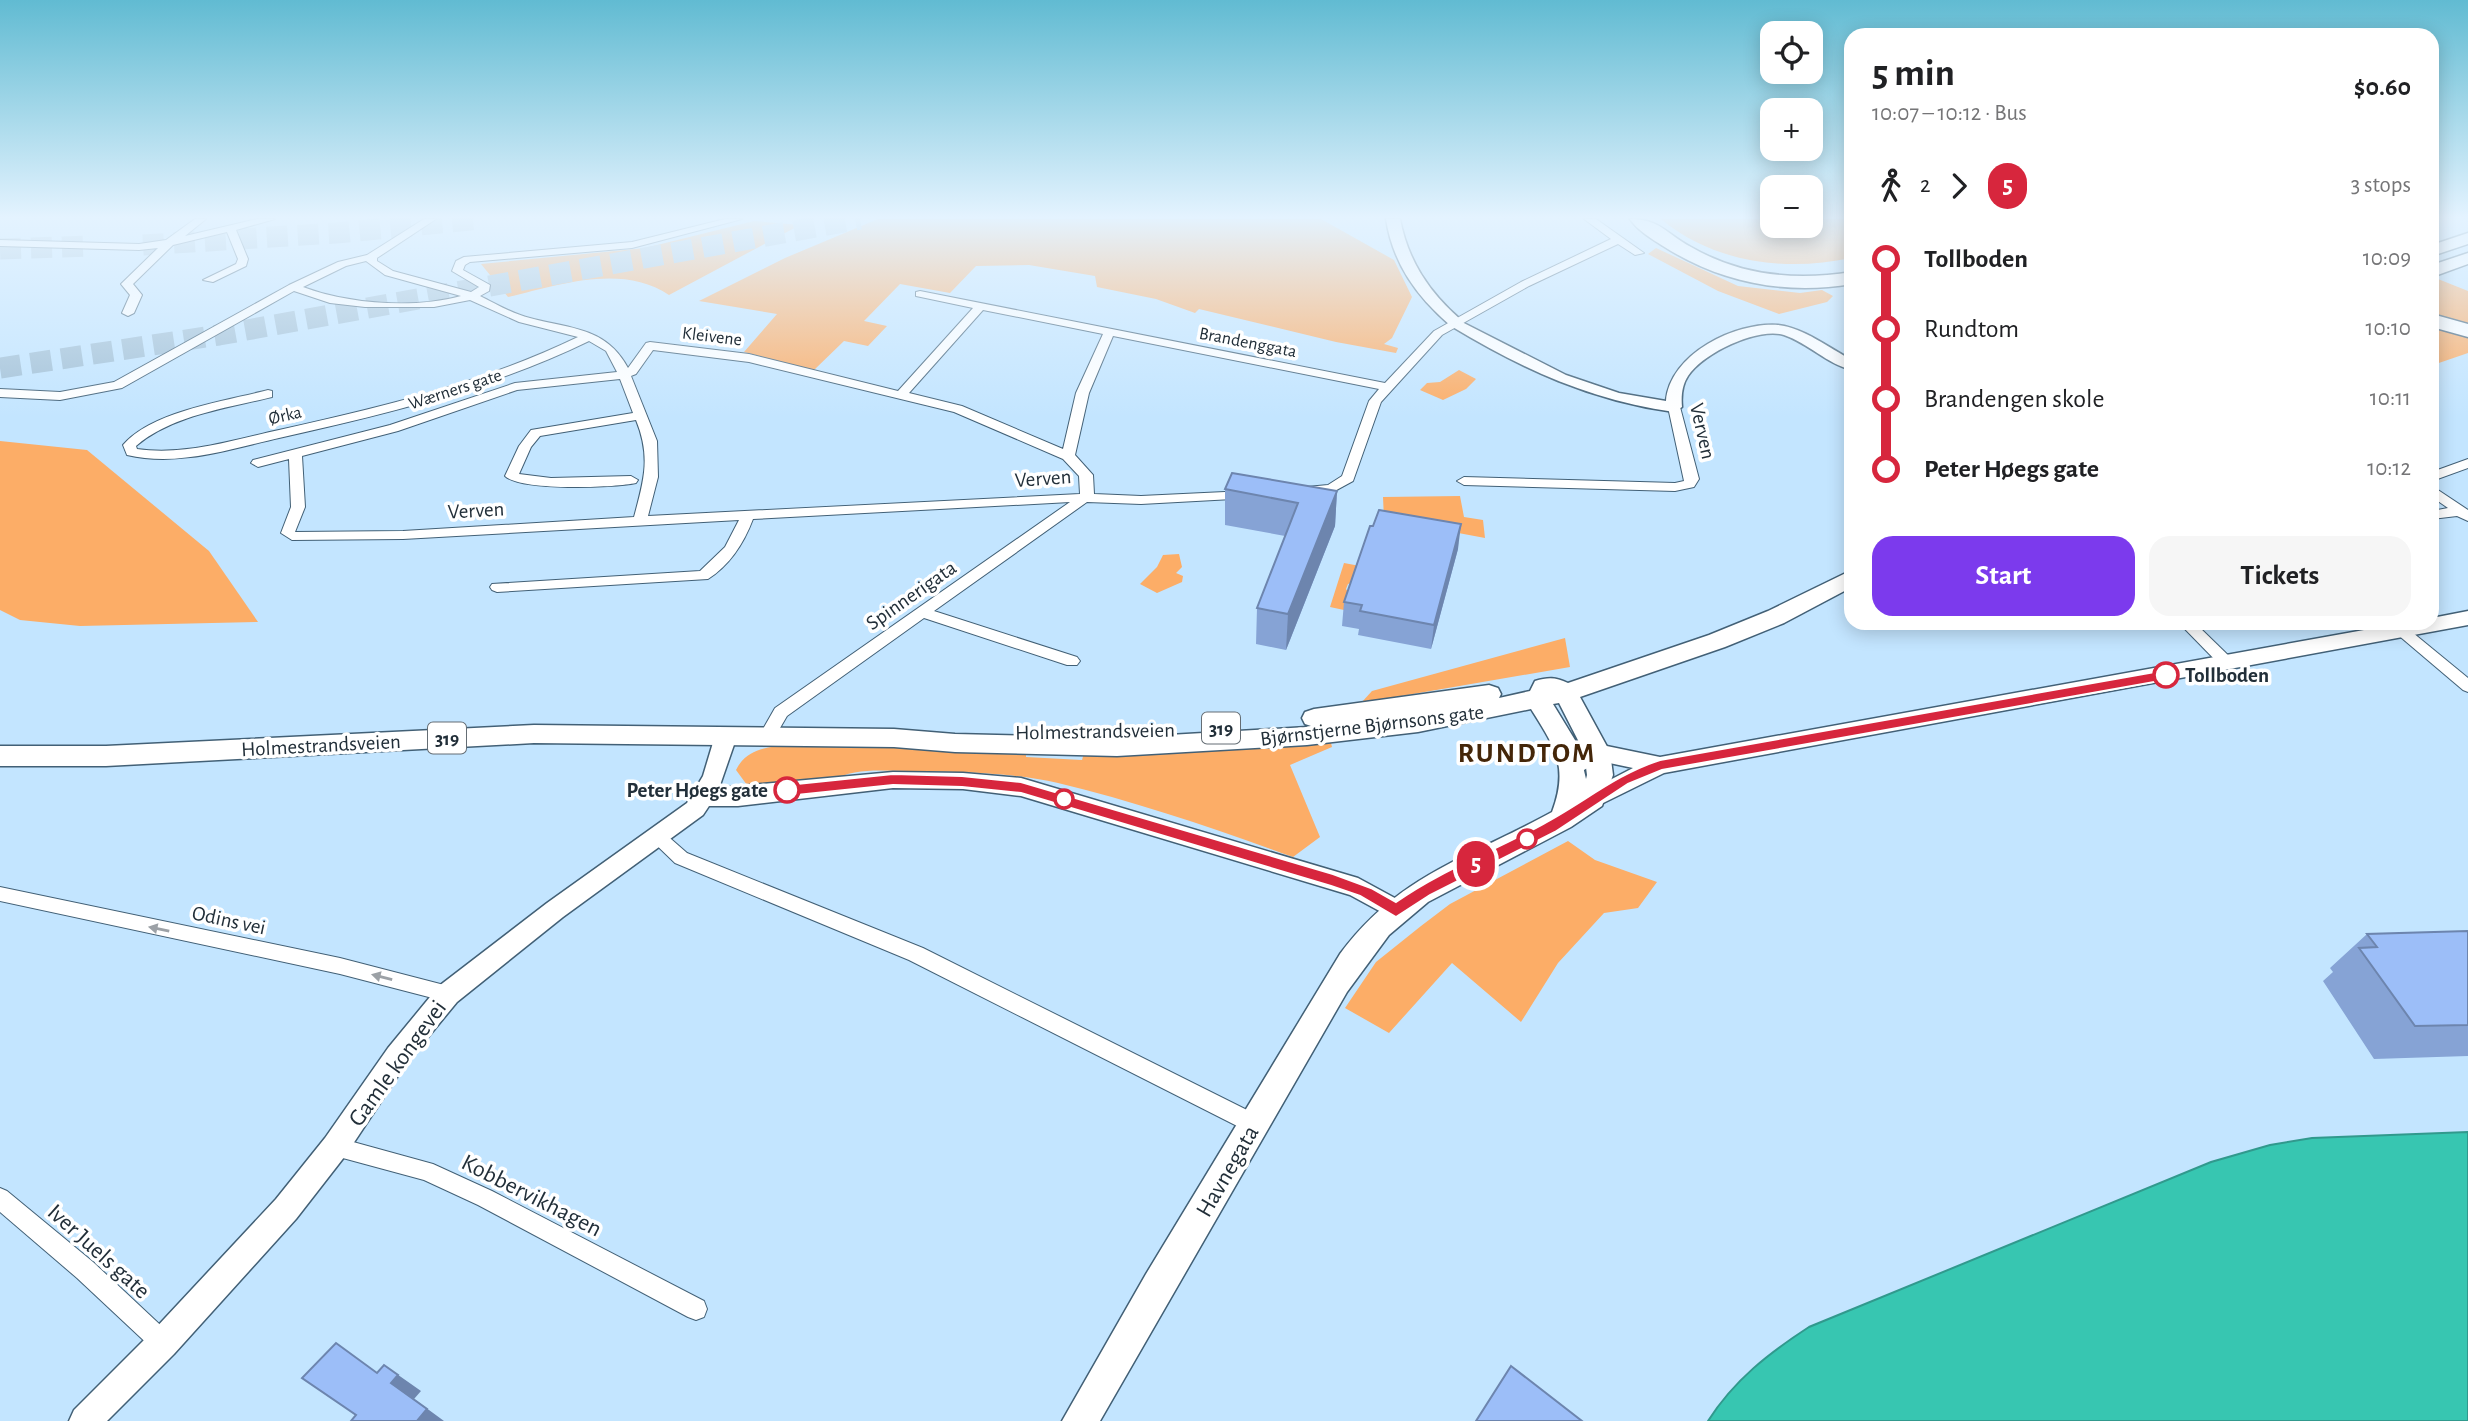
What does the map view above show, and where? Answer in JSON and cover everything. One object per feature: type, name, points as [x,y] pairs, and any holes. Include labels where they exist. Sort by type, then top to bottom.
[{"type":"highway","points":[[2439,311],[2468,321]]},
{"type":"highway","points":[[2439,322],[2468,331]]},
{"type":"main road","points":[[1420,285],[1436,306],[1456,323]]},
{"type":"main road","name":"Bjørnstjerne Bjørnsons gate","points":[[1550,692],[1597,670],[1706,633],[1793,597],[1844,569]]},
{"type":"main road","name":"Bjørnstjerne Bjørnsons gate","points":[[1035,747],[1185,745],[1307,736],[1418,723],[1550,692],[1728,636],[1788,611],[1844,581]]},
{"type":"main road","points":[[2439,622],[2468,618]]},
{"type":"main road","points":[[1562,820],[1575,788],[1598,775],[2228,664],[2382,630]]},
{"type":"main road","points":[[1550,692],[1598,775]]},
{"type":"main road","name":"Holmestrandsveien","points":[[894,738],[1268,724],[1550,692]]},
{"type":"main road","name":"Holmestrandsveien","points":[[0,756],[182,752],[479,736],[894,738],[1035,747]]},
{"type":"main road","name":"Gamle kongevei","points":[[85,1421],[163,1343],[286,1209],[335,1147],[397,1056],[448,994],[555,909],[695,809],[705,797],[714,777],[726,736]]},
{"type":"main road","points":[[1598,775],[1660,765]]},
{"type":"main road","name":"Havnegata","points":[[1080,1421],[1349,967],[1388,918],[1425,890],[1562,820],[1598,775]]},
{"type":"main road","points":[[705,797],[738,797],[893,780],[962,781],[1021,788],[1358,888],[1388,918]]},
{"type":"street","points":[[128,285],[136,295],[128,313]]},
{"type":"street","points":[[0,393],[60,396],[118,385],[297,285]]},
{"type":"street","points":[[438,285],[457,290],[523,320],[591,337],[610,349],[642,415],[651,441],[651,477],[640,522]]},
{"type":"street","points":[[293,287],[329,300],[451,303],[472,297],[485,289],[484,285]]},
{"type":"street","points":[[1296,492],[1328,489],[1341,484],[1350,475],[1375,401],[1385,387],[1432,338],[1523,285]]},
{"type":"street","name":"Brandenggata","points":[[920,293],[1385,387]]},
{"type":"street","points":[[900,396],[981,306]]},
{"type":"street","points":[[1456,323],[1526,363],[1576,384],[1633,402],[1674,407]]},
{"type":"street","name":"Verven","points":[[1464,481],[1675,486],[1689,484],[1692,479],[1674,407],[1677,383],[1694,362],[1748,333],[1780,328],[1844,362]]},
{"type":"street","points":[[1087,496],[1086,475],[1068,456],[1077,400],[1090,366],[1109,333]]},
{"type":"street","name":"Ørka","points":[[268,394],[138,435],[129,445],[132,452],[146,455],[173,454],[361,416],[477,384],[591,337]]},
{"type":"street","name":"Kleivene","points":[[624,375],[632,371],[650,346],[749,358],[982,417],[1068,456]]},
{"type":"street","name":"Wærners gate","points":[[258,463],[394,428],[514,387],[624,375]]},
{"type":"street","points":[[631,480],[529,480],[512,476],[525,446],[536,433],[642,415]]},
{"type":"street","name":"Verven","points":[[295,454],[298,507],[288,533],[292,536],[403,536],[1087,496],[1140,500],[1257,494]]},
{"type":"street","points":[[2439,474],[2468,463]]},
{"type":"street","points":[[2439,495],[2464,514]]},
{"type":"street","name":"Spinnerigata","points":[[767,736],[781,712],[1087,496]]},
{"type":"street","points":[[2439,515],[2464,514]]},
{"type":"street","points":[[497,587],[703,576],[714,569],[741,533],[747,517]]},
{"type":"street","points":[[923,613],[1072,661]]},
{"type":"street","points":[[2193,630],[2228,664]]},
{"type":"street","points":[[2400,630],[2468,686]]},
{"type":"street","points":[[657,837],[688,861],[916,954],[1254,1124]]},
{"type":"street","name":"Odins vei","points":[[0,894],[340,966],[448,994]]},
{"type":"street","name":"Kobbervikhagen","points":[[335,1147],[426,1171],[485,1198],[696,1310]]},
{"type":"street","name":"Iver Juels gate","points":[[0,1198],[85,1270],[163,1343]]},
{"type":"shaded area","points":[[498,285],[559,285],[508,297]]},
{"type":"shaded area","points":[[652,285],[687,285],[669,295]]},
{"type":"shaded area","points":[[730,285],[899,285],[864,321],[887,326],[868,346],[844,341],[814,370],[744,352],[777,314],[699,301]]},
{"type":"shaded area","points":[[907,285],[957,285],[950,293]]},
{"type":"shaded area","points":[[1406,285],[1412,297],[1392,338],[1384,344],[1398,348],[1396,353],[1336,342],[1199,309],[1195,313],[1156,299],[1097,287]]},
{"type":"shaded area","points":[[1707,285],[1737,285],[1800,293],[1822,290],[1833,296],[1827,302],[1779,314]]},
{"type":"shaded area","points":[[2439,285],[2454,285],[2468,291],[2468,353],[2439,363]]},
{"type":"shaded area","points":[[1459,370],[1476,379],[1466,389],[1443,400],[1420,390],[1427,383],[1440,382]]},
{"type":"shaded area","points":[[0,441],[87,450],[209,551],[258,622],[80,626],[20,620],[0,610]]},
{"type":"shaded area","points":[[1460,496],[1464,517],[1483,520],[1485,538],[1384,519],[1383,497]]},
{"type":"shaded area","points":[[1179,554],[1182,567],[1176,573],[1183,576],[1182,582],[1157,593],[1140,584],[1157,567],[1163,555]]},
{"type":"shaded area","points":[[1344,563],[1360,566],[1354,582],[1348,584],[1346,589],[1349,594],[1344,610],[1330,607]]},
{"type":"shaded area","points":[[1565,638],[1570,667],[1361,703],[1372,691]]},
{"type":"shaded area","points":[[1331,743],[1332,747],[1290,765],[1320,837],[1293,857],[1147,807],[1040,779],[984,773],[869,771],[831,781],[831,777],[761,788],[747,785],[736,770],[751,753],[788,745],[1026,751],[1026,757],[1082,760],[1084,753]]},
{"type":"shaded area","points":[[1568,841],[1595,860],[1657,882],[1638,908],[1604,913],[1558,963],[1521,1022],[1452,963],[1389,1033],[1345,1008],[1376,962],[1450,904]]},
{"type":"shaded area","points":[[2468,1132],[2468,1421],[1708,1421],[1729,1393],[1753,1368],[1809,1327],[2211,1162],[2270,1145],[2312,1138]]},
{"type":"building","points":[[1232,473],[1337,491],[1288,614],[1257,608],[1298,503],[1225,489]]},
{"type":"building","points":[[1379,510],[1461,524],[1434,625],[1360,611],[1362,605],[1344,602],[1370,526],[1373,526]]},
{"type":"building","points":[[2468,931],[2468,1025],[2415,1026],[2359,948],[2377,947],[2367,934]]},
{"type":"building","points":[[336,1343],[377,1373],[384,1365],[398,1375],[391,1383],[427,1409],[417,1421],[351,1421],[356,1415],[302,1378]]},
{"type":"building","points":[[1511,1366],[1582,1421],[1476,1421]]},
{"type":"tunnel","points":[[0,368],[219,335],[494,285]]},
{"type":"bus line","name":"5","points":[[787,790],[893,780],[962,781],[1021,788],[1358,888],[1396,910],[1425,890],[1550,828],[1623,780],[1646,773],[1660,765],[2166,675]]},
{"type":"place","name":"Tollboden","points":[[2166,675]]},
{"type":"place","name":"Peter Høegs gate","points":[[787,790]]},
{"type":"district","name":"RUNDTOM","points":[[1527,752]]}]
